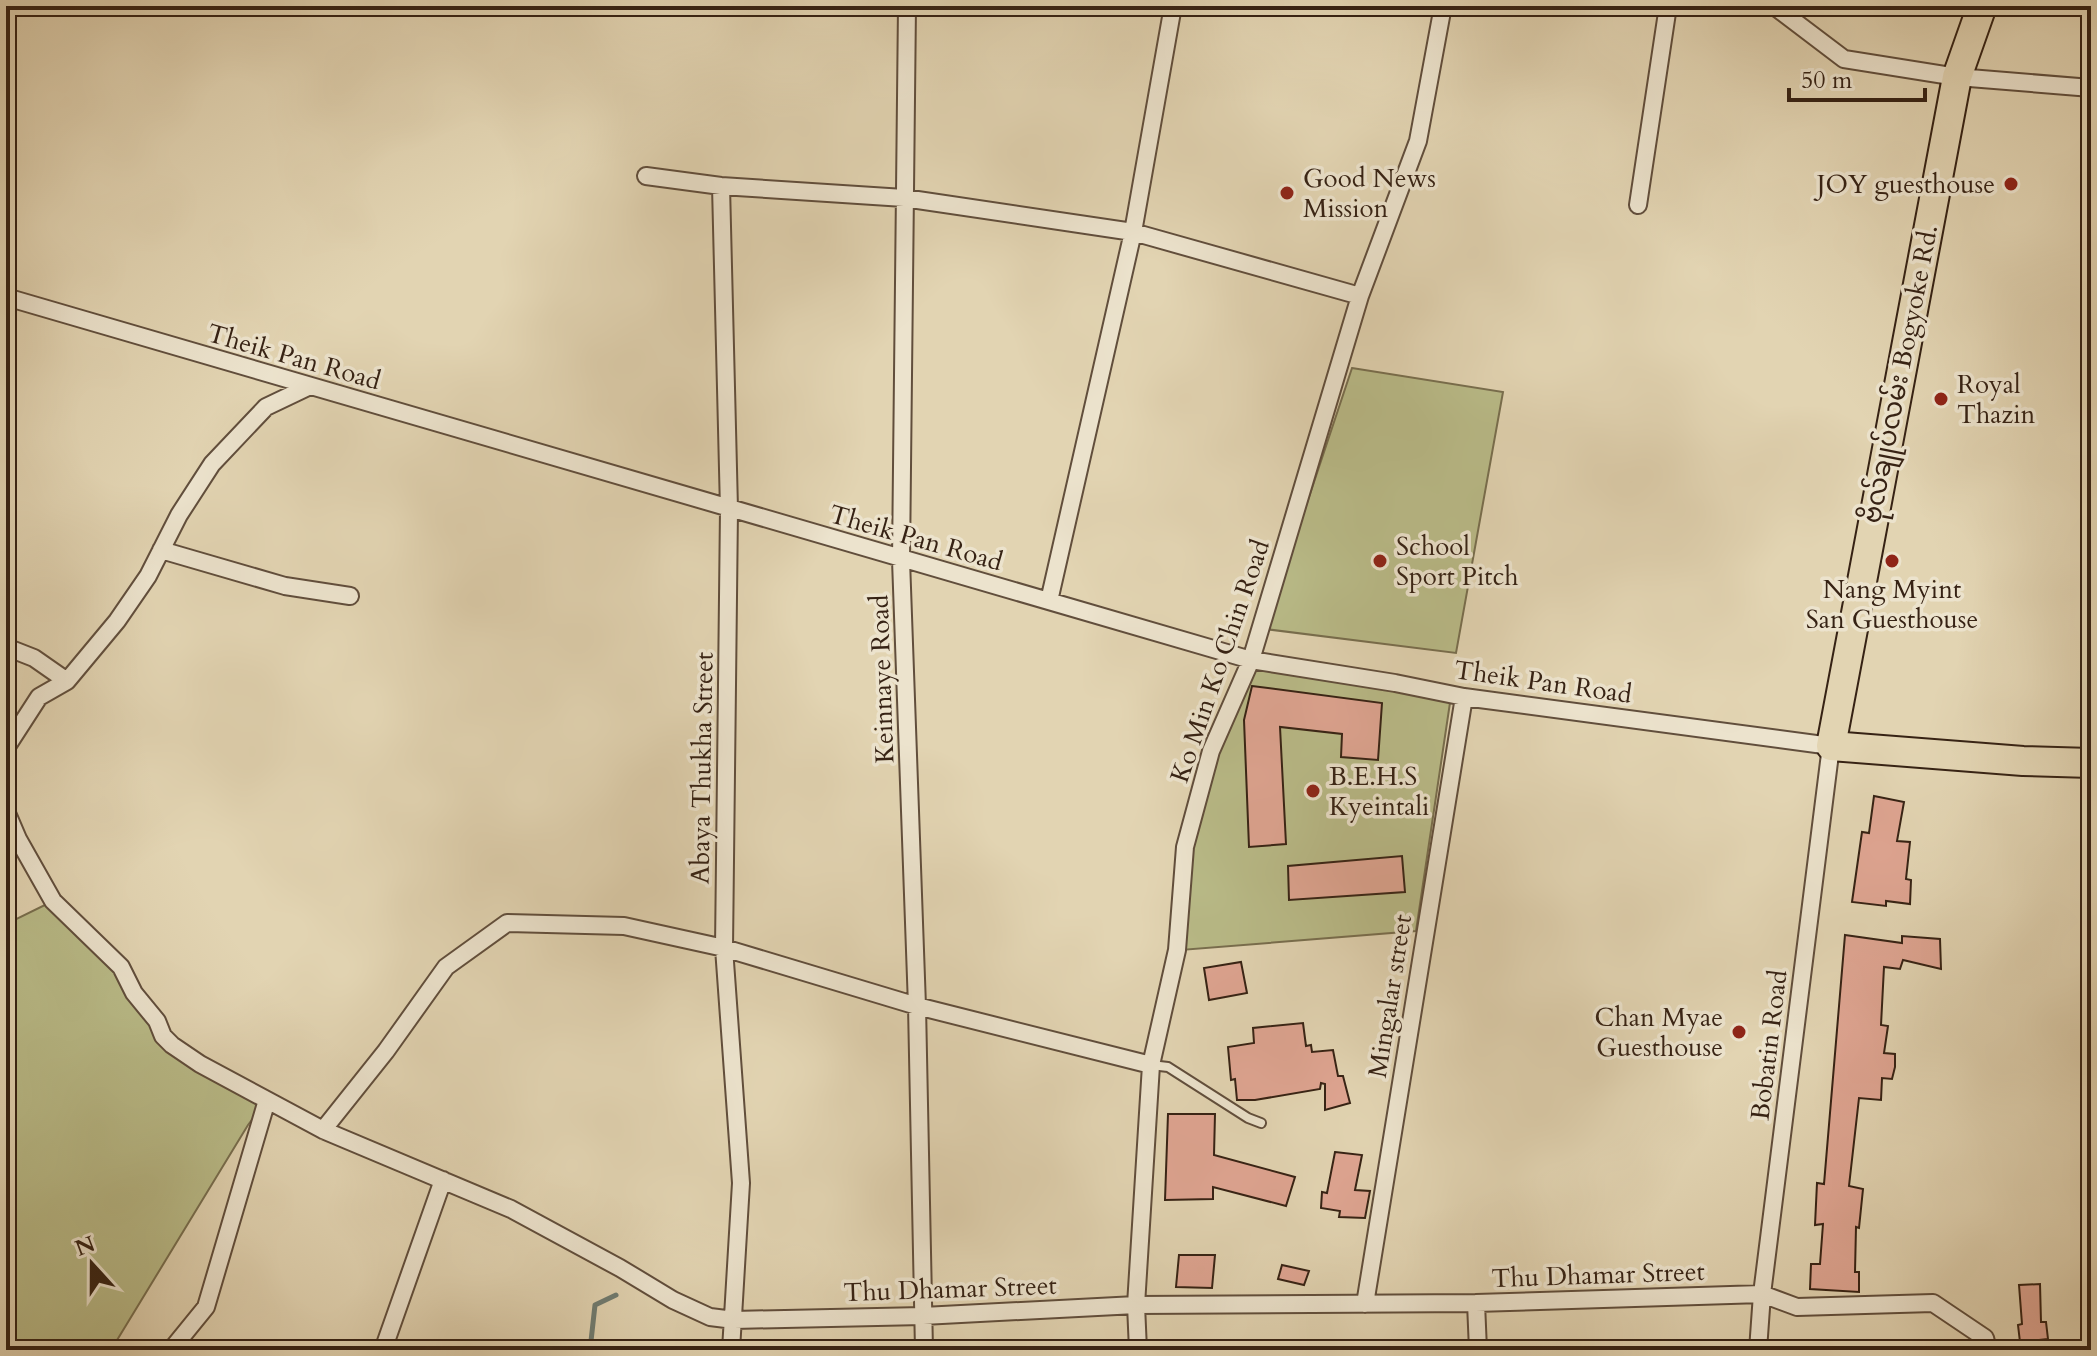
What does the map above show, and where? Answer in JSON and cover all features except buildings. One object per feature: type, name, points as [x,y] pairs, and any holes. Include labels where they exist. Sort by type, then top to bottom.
[{"type":"highway","name":"ဗိုလ်ချုပ်လမ်း Bogyoke Rd.","points":[[1831,746],[1957,77],[1982,6]]},
{"type":"highway","points":[[1831,746],[2023,761],[2091,763]]},
{"type":"street","name":"Keinnaye Road","points":[[907,6],[901,560],[917,1006],[924,1350]]},
{"type":"street","points":[[1049,601],[1133,232],[1173,6]]},
{"type":"street","name":"Ko Min Ko Chin Road","points":[[1138,1350],[1136,1305],[1151,1065],[1177,950],[1185,847],[1211,751],[1251,660],[1360,296],[1418,141],[1443,6]]},
{"type":"street","points":[[1638,205],[1668,6]]},
{"type":"street","points":[[1774,6],[1844,59],[1957,77],[2091,88]]},
{"type":"street","points":[[646,176],[721,186],[904,198],[1133,232],[1360,296]]},
{"type":"street","name":"Abaya Thukha Street","points":[[721,186],[729,509],[724,948],[741,1183],[731,1350]]},
{"type":"street","name":"Theik Pan Road","points":[[6,297],[1251,660],[1464,697],[1831,746]]},
{"type":"street","points":[[6,748],[39,697],[67,681],[117,621],[148,576],[179,515],[212,464],[266,407],[310,386]]},
{"type":"street","points":[[161,550],[285,586],[350,596]]},
{"type":"street","points":[[6,647],[34,658],[67,681]]},
{"type":"street","name":"Mingalar street","points":[[1365,1304],[1464,697]]},
{"type":"street","name":"Bobatin Road","points":[[1758,1350],[1762,1294],[1831,746]]},
{"type":"street","name":"Thu Dhamar Street","points":[[6,811],[53,901],[121,967],[134,993],[157,1021],[163,1036],[200,1064],[323,1130],[511,1209],[673,1300],[710,1317],[734,1320],[923,1316],[1136,1305],[1476,1303],[1762,1294]]},
{"type":"street","points":[[323,1130],[386,1051],[446,967],[507,923],[624,926],[724,948],[917,1006],[1151,1065]]},
{"type":"street","points":[[171,1350],[206,1307],[267,1100]]},
{"type":"street","points":[[383,1350],[443,1180]]},
{"type":"street","points":[[1762,1294],[1797,1307],[1933,1303],[1985,1338],[1988,1350]]},
{"type":"street","points":[[1476,1303],[1478,1350]]},
{"type":"lane","points":[[1151,1065],[1168,1067],[1248,1118],[1261,1123]]},
{"type":"green space","name":"School Sport Pitch","points":[[1352,368],[1503,392],[1456,653],[1265,629]]},
{"type":"green space","points":[[1240,666],[1451,696],[1416,931],[1181,950],[1185,847]]},
{"type":"green space","points":[[53,901],[121,967],[163,1036],[267,1100],[248,1125],[111,1350],[6,1350],[6,924]]},
{"type":"waterway","points":[[590,1350],[595,1305],[616,1295]]},
{"type":"place","name":"JOY guesthouse","points":[[2011,184]]},
{"type":"place","name":"Good News Mission","points":[[1287,193]]},
{"type":"place","name":"Royal Thazin","points":[[1941,399]]},
{"type":"place","name":"School Sport Pitch","points":[[1380,561]]},
{"type":"place","name":"Nang Myint San Guesthouse","points":[[1892,561]]},
{"type":"place","name":"B.E.H.S Kyeintali","points":[[1313,791]]},
{"type":"place","name":"Chan Myae Guesthouse","points":[[1739,1032]]}]
